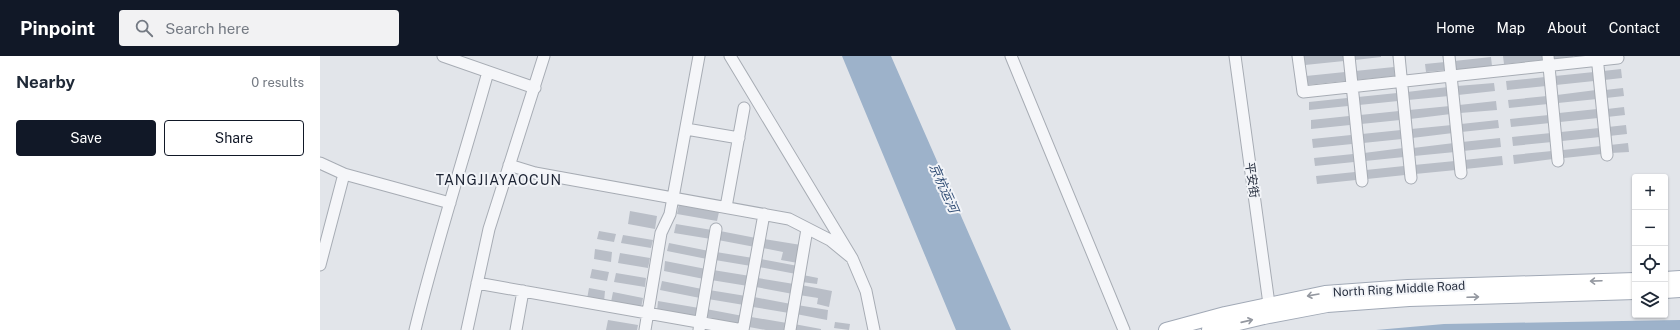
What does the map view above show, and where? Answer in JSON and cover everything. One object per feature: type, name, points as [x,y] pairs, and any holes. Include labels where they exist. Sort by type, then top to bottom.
[{"type":"main road","points":[[1668,279],[1680,278]]},
{"type":"main road","name":"North Ring Middle Road","points":[[1166,330],[1268,304],[1325,293],[1360,290],[1632,280]]},
{"type":"main road","points":[[1668,291],[1680,290]]},
{"type":"main road","name":"North Ring Middle Road","points":[[1210,330],[1264,317],[1327,305],[1409,299],[1632,292]]},
{"type":"street","points":[[443,56],[535,88]]},
{"type":"street","points":[[467,330],[488,229],[535,88],[544,56]]},
{"type":"street","points":[[645,330],[661,233],[670,214],[699,56]]},
{"type":"street","points":[[730,56],[852,258],[866,291],[874,330]]},
{"type":"street","points":[[1011,56],[1124,330]]},
{"type":"street","name":"平安街","points":[[1235,56],[1268,304]]},
{"type":"street","points":[[1298,56],[1302,92],[1451,76],[1548,61],[1618,58]]},
{"type":"street","points":[[1349,56],[1362,181]]},
{"type":"street","points":[[1398,56],[1411,178]]},
{"type":"street","points":[[1449,56],[1461,173]]},
{"type":"street","points":[[1597,58],[1607,155]]},
{"type":"street","points":[[1548,61],[1558,161]]},
{"type":"street","points":[[415,330],[431,266],[488,72]]},
{"type":"street","points":[[726,207],[744,108]]},
{"type":"street","points":[[686,129],[739,138]]},
{"type":"street","points":[[320,164],[344,174],[450,203]]},
{"type":"street","points":[[510,165],[535,173],[789,219],[830,240],[852,258]]},
{"type":"street","points":[[320,266],[344,174]]},
{"type":"street","points":[[477,283],[648,313],[699,326],[743,330],[764,214]]},
{"type":"street","points":[[699,326],[716,229]]},
{"type":"street","points":[[790,330],[808,229]]},
{"type":"street","points":[[516,330],[523,291]]},
{"type":"water","name":"京杭运河","points":[[842,56],[891,56],[1011,330],[956,330]]},
{"type":"water","points":[[1680,320],[1680,330],[1376,330],[1444,324]]},
{"type":"building","points":[[1304,56],[1343,56],[1344,61],[1305,65]]},
{"type":"building","points":[[1355,56],[1381,56],[1381,57],[1355,60]]},
{"type":"building","points":[[1503,56],[1543,56],[1543,60],[1504,64]]},
{"type":"building","points":[[1553,56],[1573,56],[1573,57],[1553,59]]},
{"type":"building","points":[[1491,57],[1492,66],[1455,70],[1454,61]]},
{"type":"building","points":[[1445,62],[1446,70],[1426,72],[1425,64]]},
{"type":"building","points":[[1394,67],[1395,76],[1356,80],[1355,71]]},
{"type":"building","points":[[1621,69],[1622,78],[1604,80],[1603,71]]},
{"type":"building","points":[[1345,72],[1345,81],[1307,85],[1306,76]]},
{"type":"building","points":[[1594,72],[1594,81],[1556,85],[1555,76]]},
{"type":"building","points":[[1545,77],[1546,86],[1507,90],[1506,81]]},
{"type":"building","points":[[1494,83],[1495,91],[1458,95],[1457,86]]},
{"type":"building","points":[[1448,87],[1449,96],[1408,100],[1407,92]]},
{"type":"building","points":[[1623,88],[1624,96],[1606,98],[1605,90]]},
{"type":"building","points":[[1596,90],[1597,99],[1558,103],[1557,95]]},
{"type":"building","points":[[1397,93],[1398,101],[1359,105],[1358,97]]},
{"type":"building","points":[[1547,96],[1548,104],[1509,108],[1508,100]]},
{"type":"building","points":[[1347,98],[1348,106],[1309,110],[1309,102]]},
{"type":"building","points":[[1496,101],[1497,110],[1460,113],[1459,105]]},
{"type":"building","points":[[1450,106],[1451,114],[1410,119],[1409,110]]},
{"type":"building","points":[[1624,107],[1625,115],[1607,117],[1607,109]]},
{"type":"building","points":[[1597,109],[1598,118],[1560,122],[1559,113]]},
{"type":"building","points":[[1399,111],[1400,120],[1361,124],[1360,115]]},
{"type":"building","points":[[1549,115],[1550,123],[1511,127],[1510,119]]},
{"type":"building","points":[[1349,116],[1350,125],[1311,129],[1311,120]]},
{"type":"building","points":[[1498,120],[1499,128],[1461,132],[1461,124]]},
{"type":"building","points":[[1452,125],[1453,133],[1412,138],[1411,129]]},
{"type":"building","points":[[1626,125],[1627,134],[1609,136],[1608,127]]},
{"type":"building","points":[[1599,128],[1600,137],[1562,141],[1561,132]]},
{"type":"building","points":[[1401,130],[1402,139],[1363,143],[1362,134]]},
{"type":"building","points":[[1551,133],[1552,142],[1513,146],[1512,137]]},
{"type":"building","points":[[1351,135],[1352,144],[1313,148],[1312,139]]},
{"type":"building","points":[[1500,138],[1501,147],[1463,151],[1462,142]]},
{"type":"building","points":[[1454,143],[1455,152],[1414,156],[1413,148]]},
{"type":"building","points":[[1628,143],[1629,152],[1611,153],[1610,145]]},
{"type":"building","points":[[1601,146],[1602,154],[1564,158],[1563,150]]},
{"type":"building","points":[[1403,148],[1404,157],[1365,161],[1364,153]]},
{"type":"building","points":[[1552,151],[1553,159],[1514,164],[1513,155]]},
{"type":"building","points":[[1353,154],[1354,162],[1315,166],[1314,158]]},
{"type":"building","points":[[1502,156],[1503,165],[1465,169],[1464,160]]},
{"type":"building","points":[[1455,161],[1456,170],[1415,174],[1414,165]]},
{"type":"building","points":[[1404,166],[1405,175],[1367,179],[1366,170]]},
{"type":"building","points":[[1355,172],[1356,180],[1317,184],[1316,176]]},
{"type":"building","points":[[679,204],[719,212],[717,221],[677,214]]},
{"type":"building","points":[[630,211],[657,216],[655,229],[628,224]]},
{"type":"building","points":[[676,224],[712,230],[711,239],[674,233]]},
{"type":"building","points":[[599,231],[616,234],[614,242],[597,239]]},
{"type":"building","points":[[720,231],[756,238],[755,247],[718,240]]},
{"type":"building","points":[[623,235],[653,240],[651,248],[621,243]]},
{"type":"building","points":[[764,239],[801,245],[798,263],[781,260],[783,252],[763,248]]},
{"type":"building","points":[[669,243],[709,251],[707,259],[667,251]]},
{"type":"building","points":[[595,249],[612,252],[611,262],[594,259]]},
{"type":"building","points":[[716,252],[753,258],[751,266],[715,260]]},
{"type":"building","points":[[620,253],[650,258],[648,268],[618,263]]},
{"type":"building","points":[[761,259],[798,266],[796,274],[759,267]]},
{"type":"building","points":[[665,261],[706,269],[704,279],[664,271]]},
{"type":"building","points":[[592,269],[609,272],[607,281],[590,278]]},
{"type":"building","points":[[713,270],[750,276],[748,286],[711,280]]},
{"type":"building","points":[[616,273],[646,278],[645,287],[614,282]]},
{"type":"building","points":[[803,275],[818,278],[817,284],[802,282]]},
{"type":"building","points":[[758,278],[794,284],[793,294],[756,287]]},
{"type":"building","points":[[662,281],[702,289],[700,298],[660,290]]},
{"type":"building","points":[[801,285],[832,291],[829,307],[817,304],[818,298],[799,295]]},
{"type":"building","points":[[589,288],[605,291],[604,302],[587,299]]},
{"type":"building","points":[[709,290],[746,296],[744,305],[708,299]]},
{"type":"building","points":[[613,292],[643,298],[641,308],[611,302]]},
{"type":"building","points":[[754,297],[791,304],[789,313],[753,307]]},
{"type":"building","points":[[658,301],[699,308],[697,318],[657,311]]},
{"type":"building","points":[[797,305],[828,310],[827,320],[796,314]]},
{"type":"building","points":[[706,309],[743,316],[741,326],[704,319]]},
{"type":"building","points":[[751,317],[787,323],[786,330],[766,330],[749,327]]},
{"type":"building","points":[[608,320],[638,325],[637,330],[606,330]]},
{"type":"building","points":[[835,322],[850,324],[849,330],[834,328]]},
{"type":"building","points":[[794,324],[821,329],[821,330],[793,330]]},
{"type":"district","name":"TANGJIAYAOCUN","points":[[499,180]]}]
